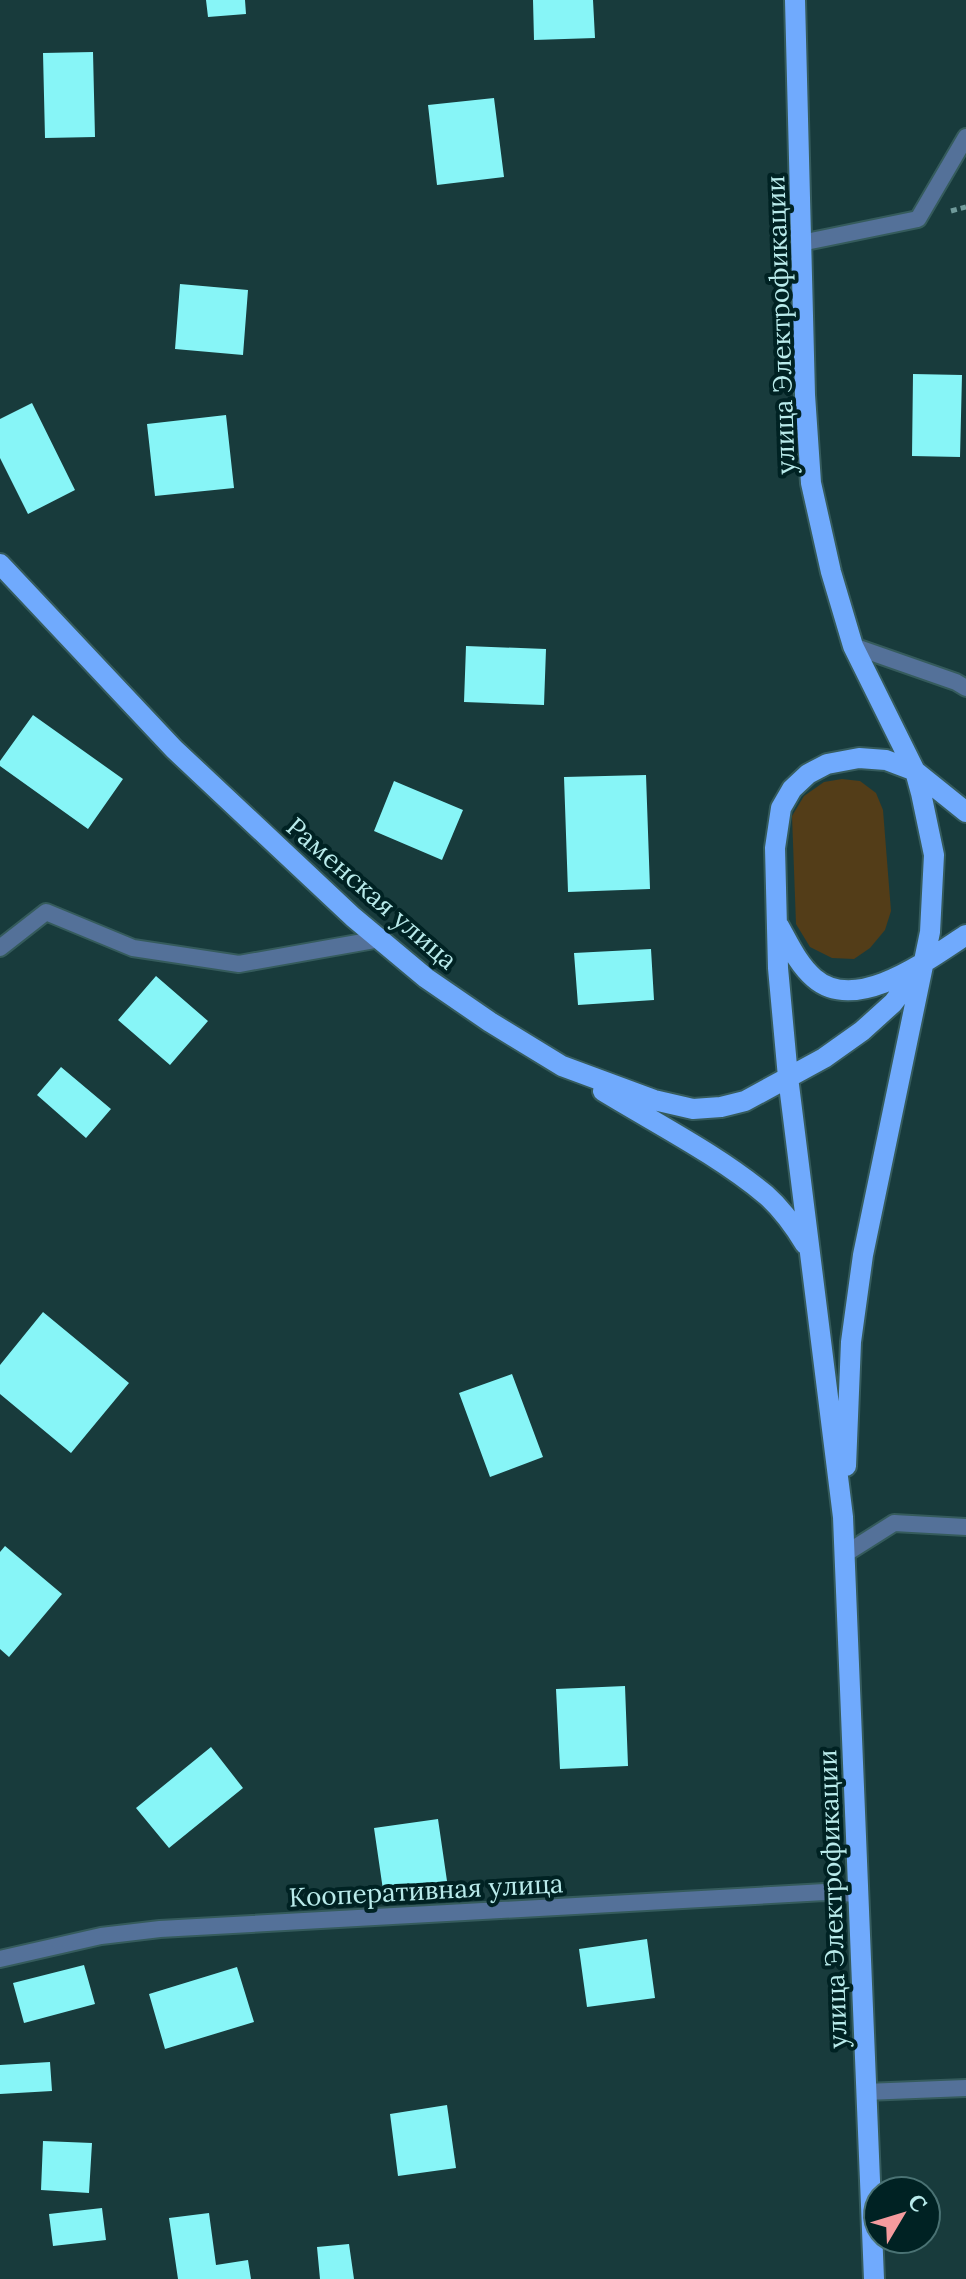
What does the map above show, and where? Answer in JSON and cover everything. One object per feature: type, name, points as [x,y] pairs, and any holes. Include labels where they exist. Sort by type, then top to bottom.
[{"type":"main road","name":"улица Электрофикации","points":[[795,0],[805,395],[811,483],[831,572],[853,646],[915,771]]},
{"type":"main road","name":"Раменская улица","points":[[0,564],[174,749],[380,939],[426,978],[562,1066],[654,1100],[693,1109],[745,1101],[824,1058],[862,1031],[893,1003],[923,963]]},
{"type":"main road","points":[[843,1517],[808,1249],[778,968],[775,848],[781,808],[792,789],[808,774],[827,764],[859,758],[886,760],[915,771],[966,812]]},
{"type":"main road","points":[[843,1517],[851,1342],[863,1255],[930,932],[934,855],[915,771]]},
{"type":"main road","points":[[777,923],[798,961],[816,980],[841,991],[867,989],[923,963],[966,935]]},
{"type":"main road","points":[[562,1066],[742,1177],[767,1196],[791,1222],[808,1249]]},
{"type":"main road","name":"улица Электрофикации","points":[[843,1517],[874,2279]]},
{"type":"street","points":[[801,243],[918,219],[966,137]]},
{"type":"street","points":[[853,646],[966,688]]},
{"type":"street","points":[[0,948],[46,912],[133,948],[239,964],[380,939]]},
{"type":"street","points":[[845,1554],[894,1523],[966,1527]]},
{"type":"street","name":"Кооперативная улица","points":[[0,1959],[101,1936],[160,1929],[825,1892],[857,1894]]},
{"type":"street","points":[[865,2092],[966,2088]]},
{"type":"shaded area","points":[[842,779],[860,781],[876,793],[883,810],[891,911],[885,930],[870,948],[854,959],[832,958],[810,947],[796,924],[792,816],[804,796],[824,782]]},
{"type":"building","points":[[206,0],[245,0],[246,14],[208,17]]},
{"type":"building","points":[[533,0],[593,0],[595,38],[534,40]]},
{"type":"building","points":[[93,52],[95,137],[45,138],[43,53]]},
{"type":"building","points":[[494,98],[504,177],[437,185],[428,105]]},
{"type":"building","points":[[180,284],[248,290],[243,355],[175,349]]},
{"type":"building","points":[[913,374],[962,375],[960,457],[912,456]]},
{"type":"building","points":[[32,403],[75,490],[28,514],[0,458],[0,419]]},
{"type":"building","points":[[226,415],[234,488],[155,496],[147,424]]},
{"type":"building","points":[[466,646],[546,649],[544,705],[464,702]]},
{"type":"building","points":[[33,715],[123,779],[88,829],[0,766],[0,761]]},
{"type":"building","points":[[646,775],[650,889],[568,892],[564,777]]},
{"type":"building","points":[[394,781],[463,810],[442,860],[374,831]]},
{"type":"building","points":[[651,949],[654,1000],[578,1005],[574,953]]},
{"type":"building","points":[[156,976],[208,1021],[170,1065],[118,1020]]},
{"type":"building","points":[[61,1067],[111,1109],[86,1138],[37,1095]]},
{"type":"building","points":[[43,1312],[129,1383],[71,1453],[0,1394],[0,1365]]},
{"type":"building","points":[[512,1374],[543,1457],[490,1477],[459,1393]]},
{"type":"building","points":[[5,1546],[62,1594],[9,1657],[0,1649],[0,1552]]},
{"type":"building","points":[[625,1686],[628,1766],[560,1769],[556,1689]]},
{"type":"building","points":[[211,1747],[243,1788],[169,1848],[136,1808]]},
{"type":"building","points":[[438,1819],[447,1881],[383,1890],[374,1828]]},
{"type":"building","points":[[647,1939],[655,1998],[587,2007],[579,1949]]},
{"type":"building","points":[[84,1965],[95,2004],[24,2023],[13,1983]]},
{"type":"building","points":[[237,1967],[254,2022],[165,2049],[149,1994]]},
{"type":"building","points":[[50,2062],[52,2091],[0,2094],[0,2065]]},
{"type":"building","points":[[447,2105],[456,2168],[398,2176],[390,2114]]},
{"type":"building","points":[[43,2141],[92,2143],[89,2193],[41,2190]]},
{"type":"building","points":[[102,2208],[106,2240],[53,2246],[49,2214]]},
{"type":"building","points":[[209,2213],[216,2265],[248,2260],[251,2279],[178,2279],[169,2218]]},
{"type":"building","points":[[349,2244],[354,2279],[320,2279],[317,2247]]}]
